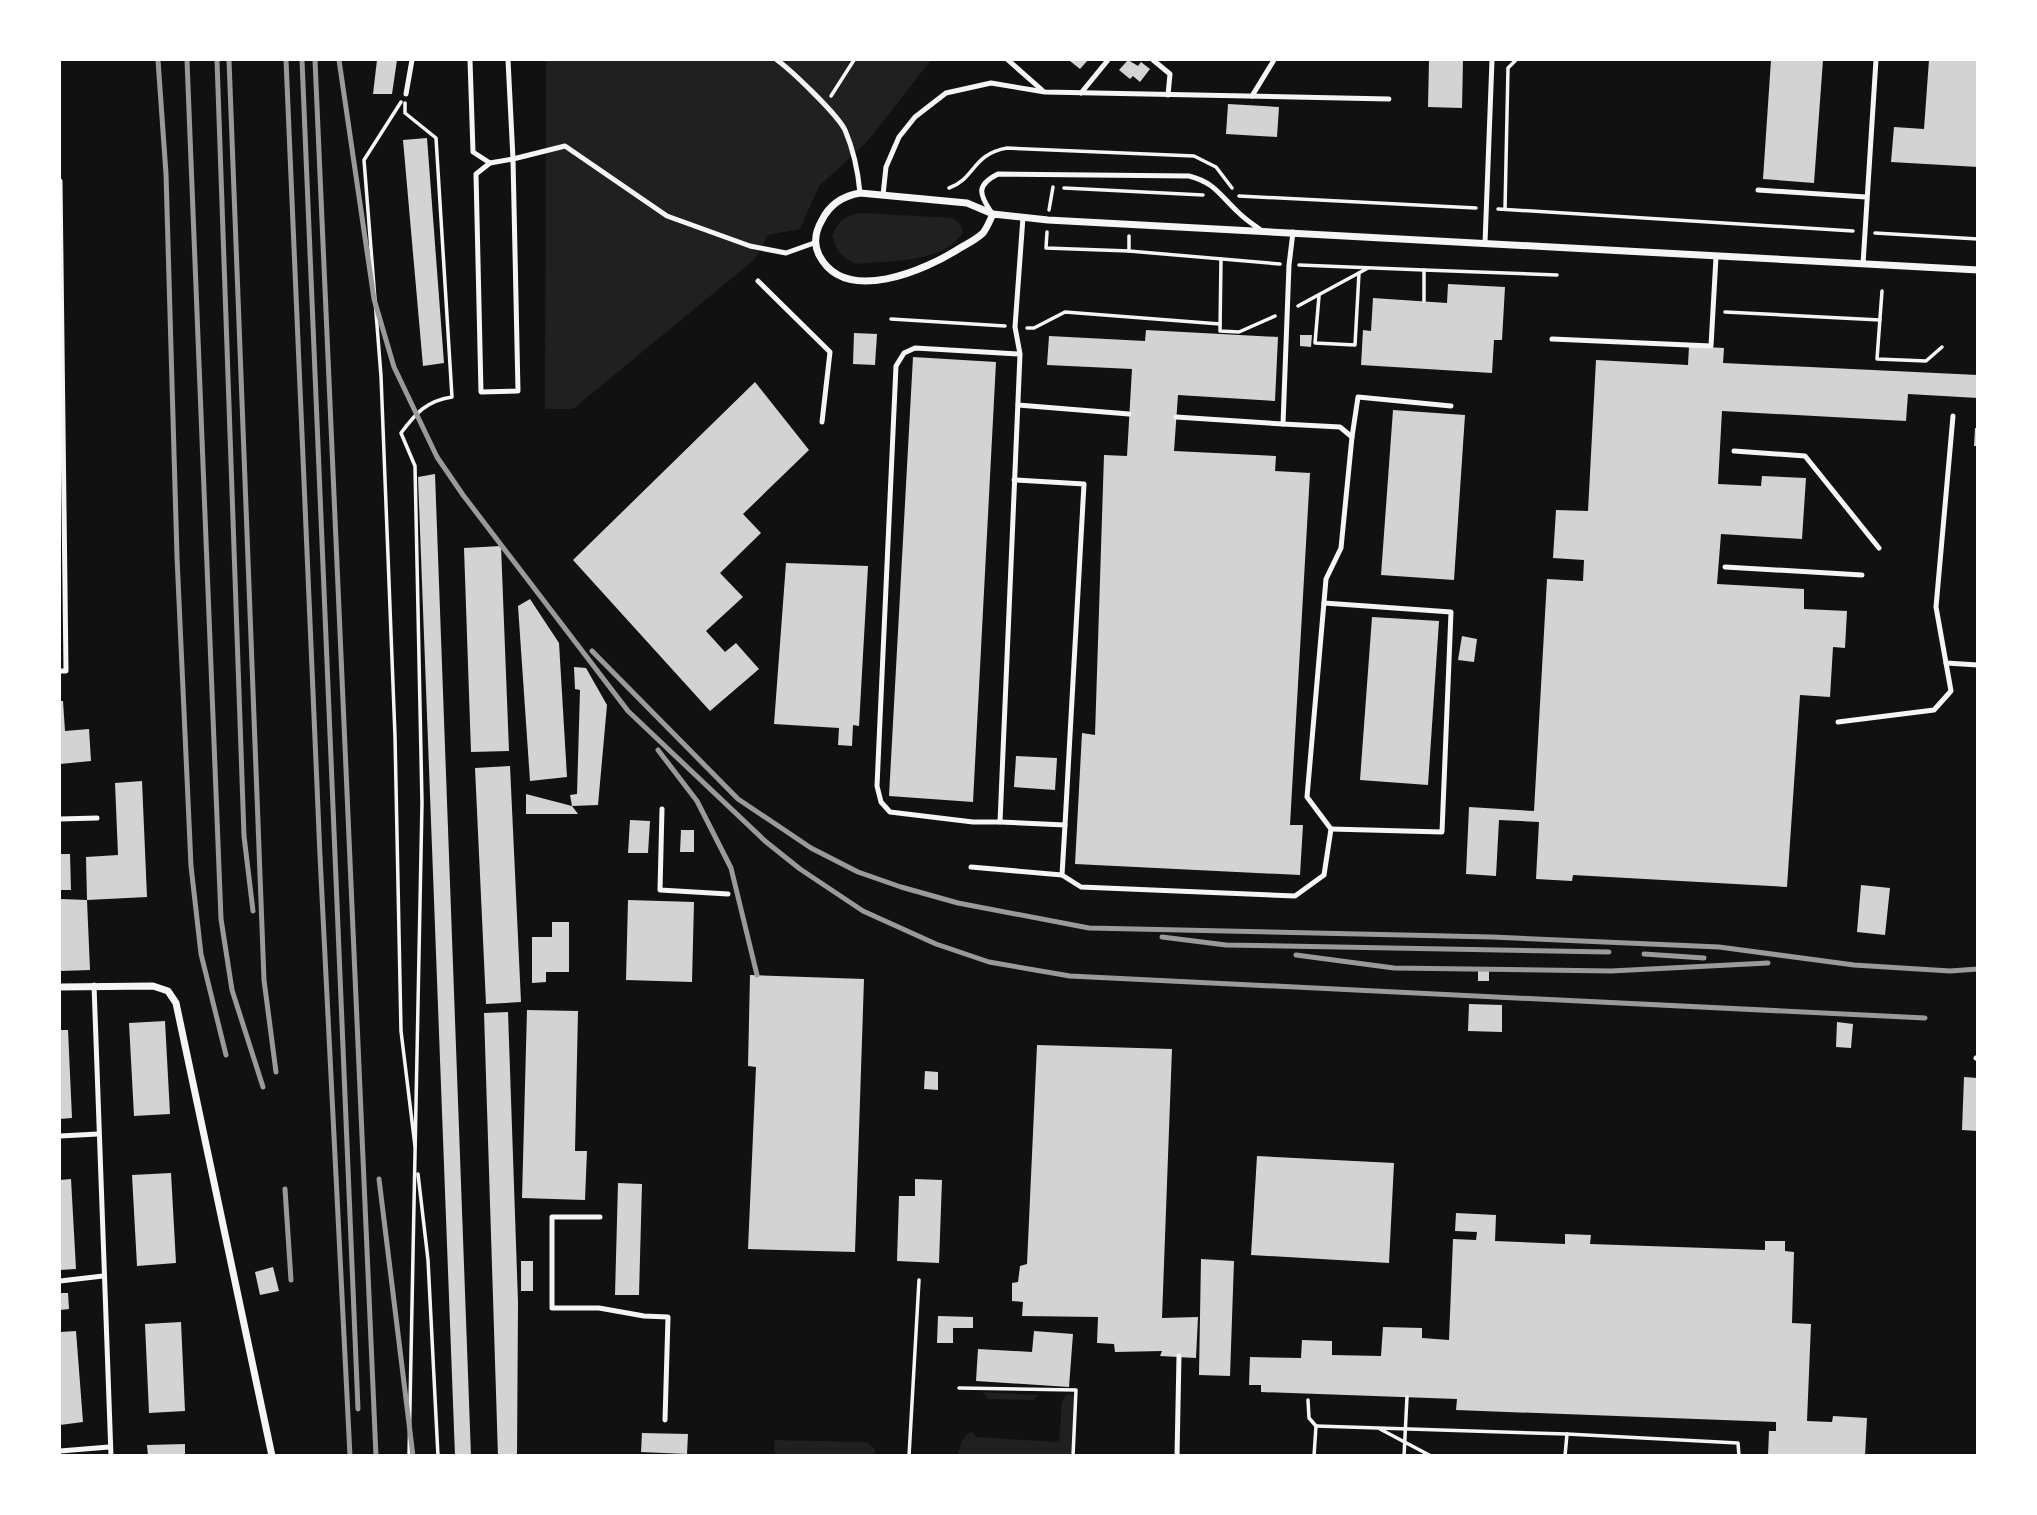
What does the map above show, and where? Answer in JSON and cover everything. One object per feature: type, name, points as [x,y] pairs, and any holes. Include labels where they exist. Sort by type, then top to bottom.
[{"type":"street","points":[[993,214],[982,234],[938,262],[870,282],[852,280],[831,271],[820,258],[814,243],[820,222],[830,206],[848,195],[860,193],[967,203],[993,214],[1048,220],[1978,271]]},
{"type":"street","points":[[60,987],[153,986],[168,991],[176,1003],[272,1455]]},
{"type":"lane","points":[[406,94],[412,60]]},
{"type":"lane","points":[[470,60],[473,152],[490,163]]},
{"type":"lane","points":[[508,60],[513,159],[518,391],[481,392],[476,174],[490,163],[513,159],[565,146],[667,216],[750,246],[786,253],[814,243]]},
{"type":"lane","points":[[777,60],[792,71],[844,127],[858,167],[860,193]]},
{"type":"lane","points":[[1008,60],[1045,92]]},
{"type":"lane","points":[[1081,93],[1108,60]]},
{"type":"lane","points":[[1153,60],[1170,74],[1168,94]]},
{"type":"lane","points":[[1252,96],[1274,60]]},
{"type":"lane","points":[[1485,243],[1492,60]]},
{"type":"lane","points":[[1863,264],[1876,60]]},
{"type":"lane","points":[[883,195],[886,167],[899,137],[915,117],[946,93],[991,83],[1045,92],[1388,99]]},
{"type":"lane","points":[[993,214],[982,198],[981,189],[988,179],[998,174],[1189,176],[1204,180],[1239,213],[1262,230]]},
{"type":"lane","points":[[60,181],[66,671],[60,671]]},
{"type":"lane","points":[[1758,190],[1866,197]]},
{"type":"lane","points":[[1000,822],[1020,354],[1015,327],[1023,217]]},
{"type":"lane","points":[[1283,424],[1289,265],[1293,232]]},
{"type":"lane","points":[[1552,339],[1711,346],[1716,257]]},
{"type":"lane","points":[[758,281],[830,352],[822,422]]},
{"type":"lane","points":[[1020,354],[915,348],[904,353],[897,366],[877,786],[881,802],[890,812],[974,822],[1065,825]]},
{"type":"lane","points":[[971,867],[1062,875],[1081,887],[1295,896],[1324,875],[1331,829],[1307,797],[1326,579],[1341,548],[1358,397],[1451,406]]},
{"type":"lane","points":[[1018,405],[1129,414]]},
{"type":"lane","points":[[1838,722],[1934,710],[1951,691],[1936,607],[1953,416]]},
{"type":"lane","points":[[1176,418],[1339,427],[1352,438]]},
{"type":"lane","points":[[1734,451],[1805,456],[1879,548]]},
{"type":"lane","points":[[1014,480],[1084,484],[1062,875]]},
{"type":"lane","points":[[1726,567],[1862,575]]},
{"type":"lane","points":[[1324,603],[1451,612],[1442,832],[1331,829]]},
{"type":"lane","points":[[1946,663],[1978,665]]},
{"type":"lane","points":[[662,809],[660,890],[728,894]]},
{"type":"lane","points":[[60,819],[97,818]]},
{"type":"lane","points":[[94,985],[111,1455]]},
{"type":"lane","points":[[60,1136],[99,1134]]},
{"type":"lane","points":[[600,1217],[552,1217],[552,1308],[599,1308],[644,1316],[668,1317],[665,1420]]},
{"type":"lane","points":[[60,1281],[103,1276]]},
{"type":"lane","points":[[1177,1455],[1179,1356]]},
{"type":"lane","points":[[60,1451],[109,1447]]},
{"type":"path","points":[[825,106],[854,60]]},
{"type":"path","points":[[1505,209],[1508,68],[1516,60]]},
{"type":"path","points":[[406,94],[405,113],[436,138],[453,397],[436,400],[415,414],[401,433],[415,466],[422,803],[409,1455]]},
{"type":"path","points":[[406,94],[364,160],[381,376],[395,736],[401,1031],[428,1260],[438,1455]]},
{"type":"path","points":[[1129,251],[1046,248],[1052,187],[1505,209],[1978,239]]},
{"type":"path","points":[[1221,259],[1220,331],[1239,332],[1320,296],[1369,268]]},
{"type":"path","points":[[1424,270],[1557,275]]},
{"type":"path","points":[[1320,296],[1315,343],[1356,345],[1359,273]]},
{"type":"path","points":[[1882,291],[1877,359],[1926,361],[1942,347]]},
{"type":"path","points":[[891,319],[1034,328],[1065,312],[1220,324]]},
{"type":"path","points":[[1712,312],[1880,320]]},
{"type":"path","points":[[909,1455],[919,1280]]},
{"type":"path","points":[[959,1388],[1076,1390],[1073,1455]]},
{"type":"path","points":[[1404,1455],[1407,1397]]},
{"type":"path","points":[[1308,1400],[1309,1418],[1316,1426],[1314,1455]]},
{"type":"path","points":[[1316,1426],[1567,1434],[1738,1443],[1739,1455]]},
{"type":"path","points":[[1378,1428],[1431,1455]]},
{"type":"path","points":[[1565,1455],[1567,1434]]},
{"type":"shaded area","points":[[546,60],[931,60],[867,142],[819,186],[800,229],[768,235],[755,259],[573,409],[545,409]]},
{"type":"shaded area","points":[[863,213],[952,218],[960,224],[963,232],[943,250],[929,255],[900,261],[856,264],[840,253],[832,236],[843,219]]},
{"type":"shaded area","points":[[983,1392],[1039,1395],[1033,1400],[988,1399]]},
{"type":"shaded area","points":[[1067,1394],[1075,1395],[1072,1455],[957,1456],[964,1438],[973,1432],[976,1437],[1059,1442],[1062,1402]]},
{"type":"shaded area","points":[[774,1440],[867,1442],[875,1449],[875,1455],[775,1455]]},
{"type":"building","points":[[377,60],[397,60],[392,94],[373,94]]},
{"type":"building","points":[[1088,60],[1080,69],[1070,61]]},
{"type":"building","points":[[1128,60],[1138,66],[1141,62],[1150,69],[1140,82],[1133,76],[1130,79],[1119,70]]},
{"type":"building","points":[[1429,60],[1463,60],[1462,108],[1428,107]]},
{"type":"building","points":[[1771,60],[1823,60],[1814,183],[1763,179]]},
{"type":"building","points":[[1929,60],[1978,60],[1978,167],[1891,162],[1894,127],[1924,129]]},
{"type":"building","points":[[1228,104],[1279,107],[1277,137],[1226,134]]},
{"type":"building","points":[[427,138],[444,363],[423,366],[403,140]]},
{"type":"building","points":[[1448,284],[1505,287],[1502,340],[1494,340],[1492,373],[1361,365],[1363,330],[1371,331],[1373,298],[1447,303]]},
{"type":"building","points":[[1146,330],[1278,337],[1275,401],[1178,395],[1174,451],[1276,456],[1275,471],[1310,473],[1290,825],[1303,825],[1300,875],[1075,864],[1082,733],[1095,735],[1104,455],[1127,456],[1132,369],[1047,365],[1049,336],[1145,341]]},
{"type":"building","points":[[854,333],[877,334],[875,365],[853,364]]},
{"type":"building","points":[[1300,335],[1312,335],[1311,347],[1300,346]]},
{"type":"building","points":[[1689,346],[1724,348],[1723,363],[1978,375],[1978,398],[1908,394],[1906,421],[1722,411],[1718,484],[1761,486],[1762,476],[1806,478],[1802,539],[1721,534],[1717,584],[1804,589],[1804,609],[1847,611],[1845,648],[1833,647],[1830,697],[1800,695],[1787,887],[1573,875],[1572,881],[1536,879],[1539,822],[1499,820],[1496,876],[1466,874],[1469,807],[1534,811],[1547,579],[1583,581],[1584,560],[1553,558],[1556,510],[1588,511],[1596,360],[1688,365]]},
{"type":"building","points":[[913,357],[996,362],[973,802],[889,796]]},
{"type":"building","points":[[755,382],[809,450],[743,514],[761,533],[720,573],[743,597],[706,631],[725,652],[736,643],[759,669],[710,711],[573,560]]},
{"type":"building","points":[[1393,410],[1465,415],[1454,580],[1381,575]]},
{"type":"building","points":[[1975,428],[1978,428],[1978,446],[1974,446]]},
{"type":"building","points":[[435,474],[471,1456],[455,1456],[418,477]]},
{"type":"building","points":[[501,546],[509,751],[471,752],[464,548]]},
{"type":"building","points":[[786,563],[868,566],[859,726],[853,725],[852,746],[838,745],[839,728],[774,724]]},
{"type":"building","points":[[530,599],[559,643],[567,777],[530,781],[518,606]]},
{"type":"building","points":[[1372,617],[1439,621],[1428,785],[1360,780]]},
{"type":"building","points":[[1462,636],[1477,639],[1474,662],[1458,660]]},
{"type":"building","points":[[574,667],[586,668],[607,705],[598,805],[572,806],[570,795],[577,794],[580,690],[575,689]]},
{"type":"building","points":[[60,701],[63,701],[65,731],[89,729],[91,761],[60,764]]},
{"type":"building","points":[[1016,756],[1057,758],[1055,790],[1014,787]]},
{"type":"building","points":[[510,766],[521,1002],[486,1004],[475,768]]},
{"type":"building","points":[[142,781],[147,897],[87,900],[86,857],[118,855],[115,783]]},
{"type":"building","points":[[526,794],[572,806],[578,814],[526,814]]},
{"type":"building","points":[[630,820],[650,821],[648,853],[628,853]]},
{"type":"building","points":[[681,830],[694,830],[694,852],[680,852]]},
{"type":"building","points":[[60,854],[70,854],[71,890],[60,890]]},
{"type":"building","points":[[1861,885],[1890,888],[1885,935],[1857,932]]},
{"type":"building","points":[[60,899],[87,900],[90,970],[60,971]]},
{"type":"building","points":[[628,900],[694,902],[692,982],[626,980]]},
{"type":"building","points":[[552,922],[569,922],[569,972],[546,972],[546,982],[532,983],[532,937],[552,937]]},
{"type":"building","points":[[1478,971],[1489,971],[1489,981],[1478,981]]},
{"type":"building","points":[[750,975],[864,979],[855,1252],[748,1249],[756,1067],[748,1066]]},
{"type":"building","points":[[1469,1004],[1502,1005],[1502,1032],[1468,1031]]},
{"type":"building","points":[[527,1010],[578,1011],[575,1151],[587,1151],[585,1200],[522,1198]]},
{"type":"building","points":[[508,1012],[518,1302],[517,1456],[498,1456],[484,1013]]},
{"type":"building","points":[[165,1021],[170,1114],[134,1116],[129,1023]]},
{"type":"building","points":[[1837,1022],[1853,1024],[1851,1048],[1836,1047]]},
{"type":"building","points":[[60,1030],[68,1030],[72,1118],[60,1119]]},
{"type":"building","points":[[1037,1045],[1172,1049],[1162,1318],[1198,1317],[1196,1358],[1160,1356],[1162,1351],[1115,1352],[1114,1344],[1097,1343],[1098,1317],[1022,1316],[1023,1302],[1012,1301],[1012,1283],[1018,1282],[1020,1266],[1027,1264]]},
{"type":"building","points":[[925,1071],[938,1072],[938,1090],[924,1089]]},
{"type":"building","points":[[1964,1077],[1978,1078],[1978,1131],[1962,1130]]},
{"type":"building","points":[[1257,1156],[1394,1163],[1389,1263],[1251,1255]]},
{"type":"building","points":[[171,1173],[176,1263],[137,1266],[132,1175]]},
{"type":"building","points":[[71,1179],[76,1269],[60,1270],[60,1180]]},
{"type":"building","points":[[915,1179],[942,1180],[939,1263],[897,1261],[899,1196],[915,1196]]},
{"type":"building","points":[[618,1183],[642,1184],[639,1295],[615,1295]]},
{"type":"building","points":[[1456,1213],[1496,1215],[1495,1241],[1565,1244],[1565,1234],[1591,1235],[1590,1244],[1765,1250],[1765,1241],[1785,1241],[1785,1251],[1794,1252],[1792,1323],[1811,1324],[1807,1421],[1832,1422],[1833,1416],[1867,1418],[1865,1456],[1768,1456],[1769,1431],[1776,1431],[1776,1422],[1456,1410],[1457,1399],[1261,1392],[1261,1385],[1249,1385],[1250,1357],[1301,1358],[1302,1340],[1332,1341],[1332,1355],[1381,1356],[1383,1327],[1422,1328],[1422,1338],[1449,1340],[1453,1239],[1476,1240],[1477,1232],[1455,1231]]},
{"type":"building","points":[[1201,1259],[1234,1261],[1230,1376],[1199,1375]]},
{"type":"building","points":[[521,1261],[533,1261],[533,1291],[521,1291]]},
{"type":"building","points":[[273,1267],[279,1291],[260,1295],[255,1272]]},
{"type":"building","points":[[60,1293],[68,1293],[69,1309],[60,1310]]},
{"type":"building","points":[[938,1316],[973,1317],[973,1328],[953,1328],[953,1343],[937,1343]]},
{"type":"building","points":[[181,1322],[185,1411],[149,1413],[145,1324]]},
{"type":"building","points":[[76,1331],[83,1422],[60,1425],[60,1332]]},
{"type":"building","points":[[1034,1331],[1073,1334],[1069,1387],[976,1381],[978,1349],[1032,1352]]},
{"type":"building","points":[[642,1433],[688,1434],[687,1454],[641,1452]]},
{"type":"building","points":[[185,1444],[185,1456],[148,1456],[147,1445]]},
{"type":"railway","points":[[158,60],[166,174],[177,557],[191,866],[201,954],[226,1055]]},
{"type":"railway","points":[[187,60],[221,919],[232,990],[263,1087]]},
{"type":"railway","points":[[217,60],[244,836],[253,911]]},
{"type":"railway","points":[[229,60],[264,980],[276,1072]]},
{"type":"railway","points":[[286,60],[320,856],[350,1456]]},
{"type":"railway","points":[[302,60],[358,1409]]},
{"type":"railway","points":[[315,60],[376,1456]]},
{"type":"railway","points":[[339,60],[374,299],[394,367],[437,457],[628,711],[765,841],[800,869],[863,911],[936,944],[989,962],[1070,976],[1925,1018]]},
{"type":"railway","points":[[592,651],[738,799],[811,848],[858,872],[958,903],[1089,928],[1492,937],[1719,947],[1854,965],[1950,971],[1978,969]]},
{"type":"railway","points":[[658,750],[697,801],[731,868],[757,975]]},
{"type":"railway","points":[[1162,937],[1226,945],[1609,952]]},
{"type":"railway","points":[[1644,954],[1704,958]]},
{"type":"railway","points":[[1296,955],[1394,968],[1611,971],[1768,963]]},
{"type":"railway","points":[[379,1179],[413,1456]]},
{"type":"railway","points":[[285,1189],[291,1280]]}]
